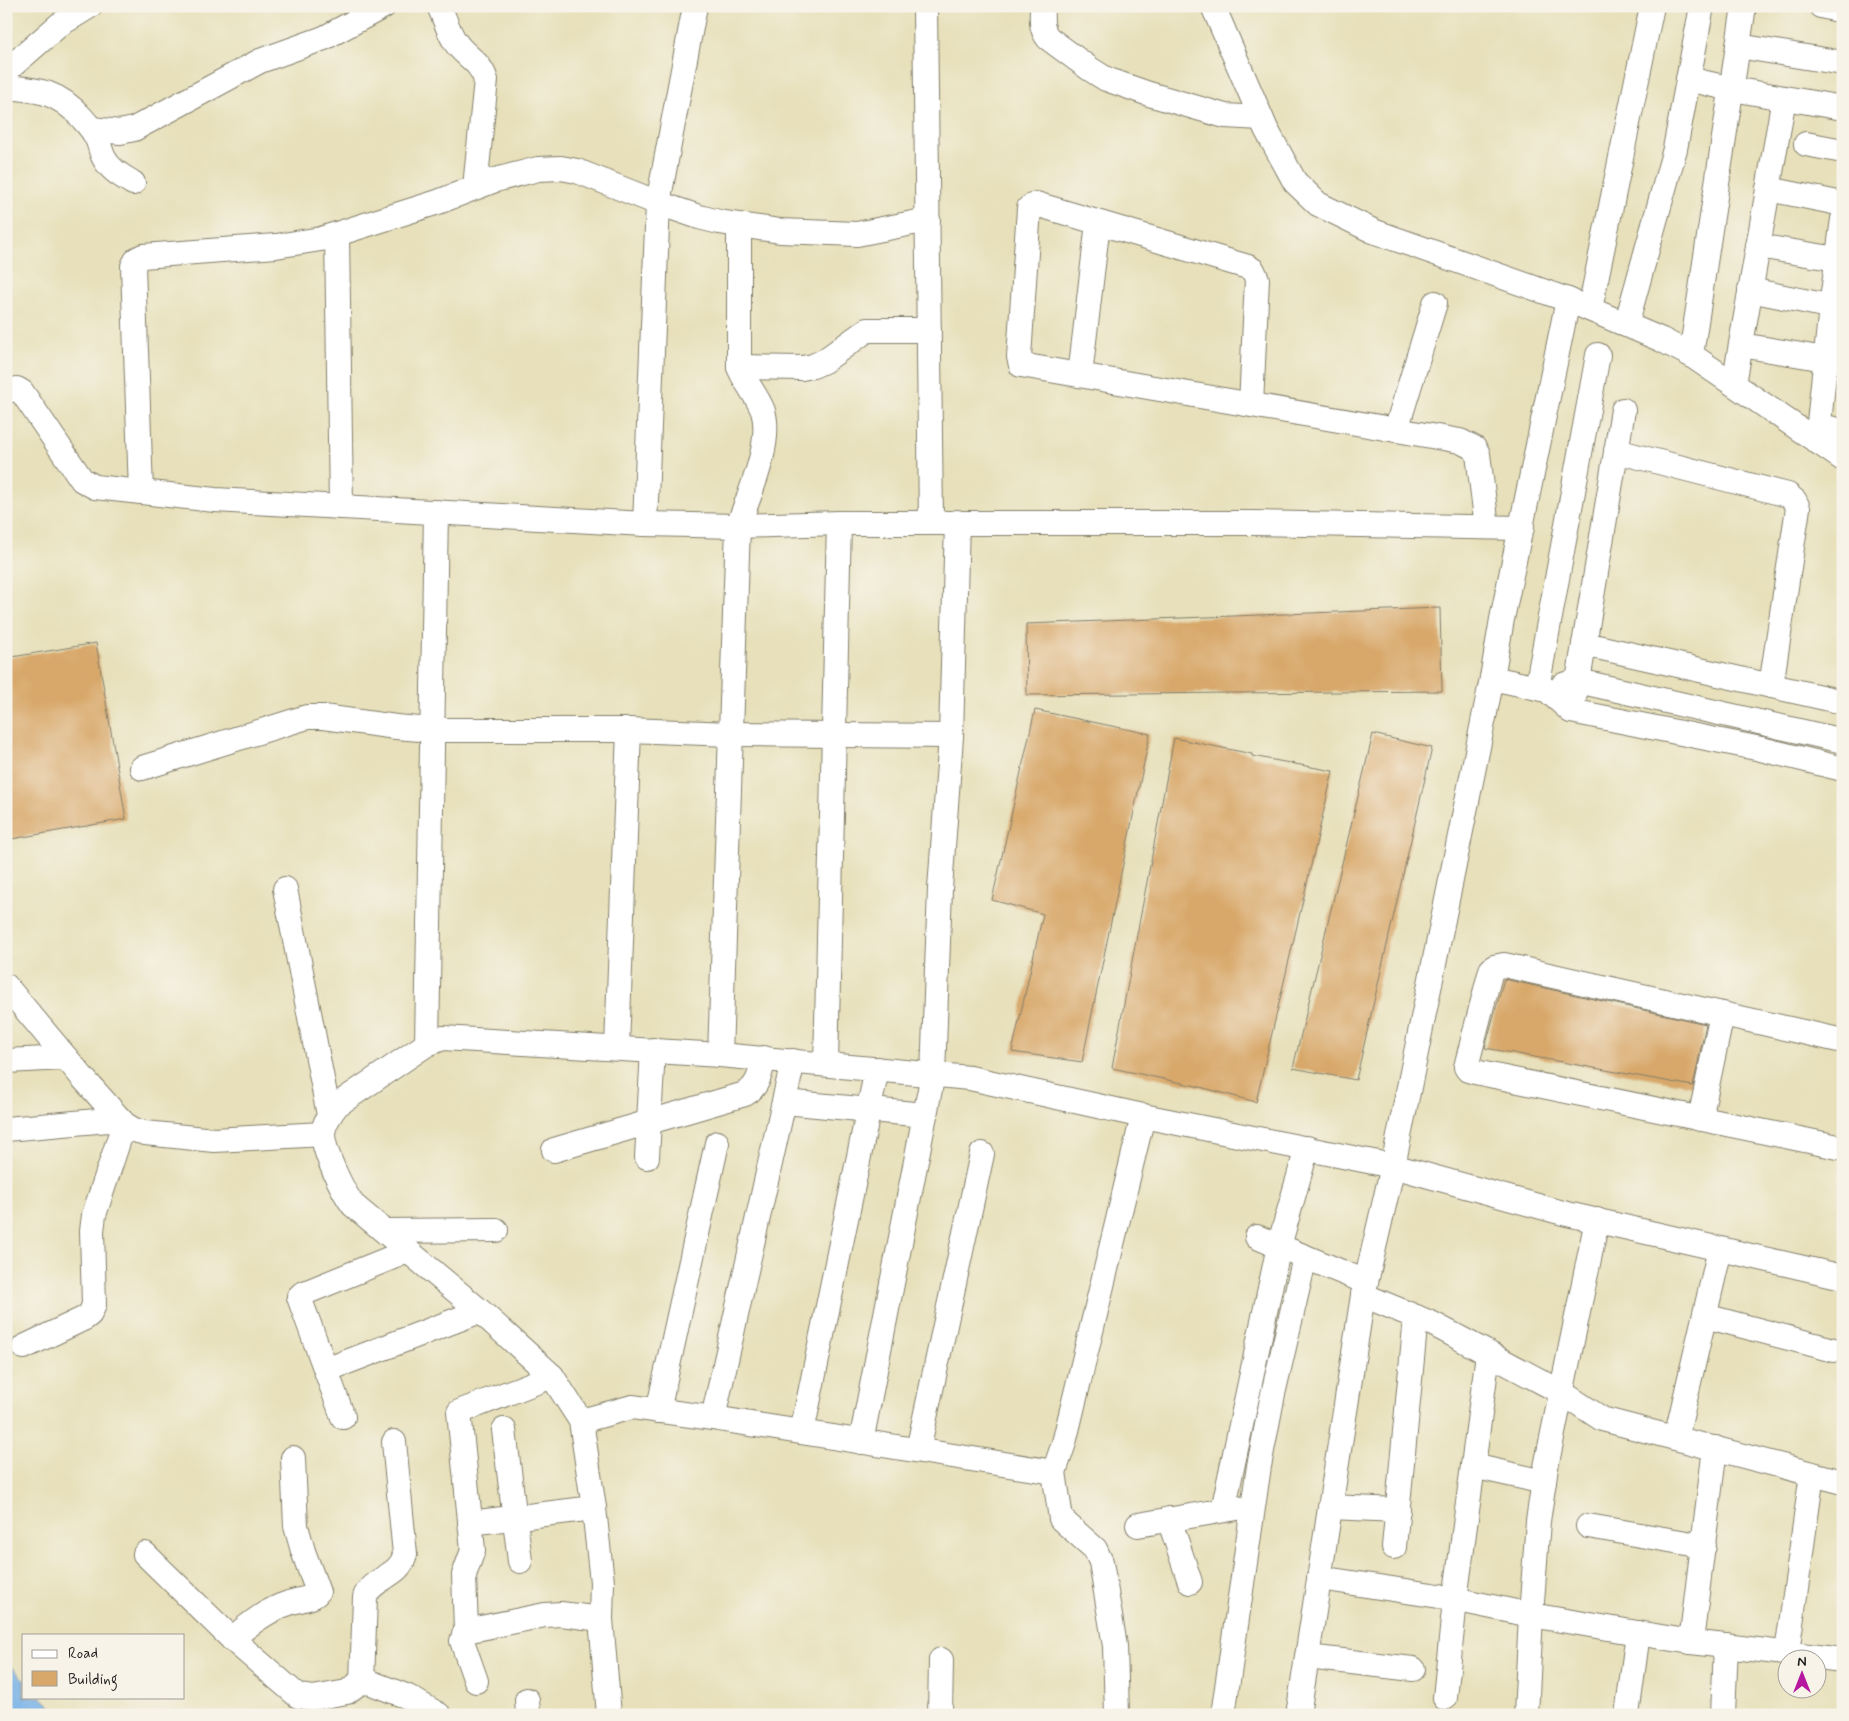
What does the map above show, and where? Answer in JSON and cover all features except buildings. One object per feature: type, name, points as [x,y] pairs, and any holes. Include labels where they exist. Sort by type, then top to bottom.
[{"type":"street","points":[[6,71],[59,25],[90,6]]},
{"type":"street","points":[[92,130],[120,132],[134,129],[260,61],[324,38],[384,6]]},
{"type":"street","points":[[439,6],[454,40],[477,63],[483,71],[486,80],[475,187]]},
{"type":"street","points":[[645,524],[658,203],[695,6]]},
{"type":"street","points":[[925,6],[931,522]]},
{"type":"street","points":[[1042,6],[1042,24],[1048,38],[1090,69],[1106,78],[1142,92],[1225,116],[1262,118]]},
{"type":"street","points":[[1214,6],[1262,118],[1295,182],[1318,204],[1372,231],[1568,300],[1691,354],[1734,384],[1818,434],[1843,459]]},
{"type":"street","points":[[1590,310],[1652,6]]},
{"type":"street","points":[[1626,325],[1675,149],[1702,6]]},
{"type":"street","points":[[1691,354],[1744,6]]},
{"type":"street","points":[[1820,6],[1843,11]]},
{"type":"street","points":[[1738,46],[1843,63]]},
{"type":"street","points":[[1688,79],[1732,89],[1843,108]]},
{"type":"street","points":[[6,87],[30,89],[53,96],[70,105],[92,130],[107,163],[112,169],[133,183]]},
{"type":"street","points":[[1734,384],[1784,98]]},
{"type":"street","points":[[1806,144],[1843,151]]},
{"type":"street","points":[[141,492],[133,266],[137,259],[151,254],[293,244],[337,235],[438,202],[516,173],[538,169],[561,168],[577,171],[699,217],[738,225],[780,230],[857,234],[928,220]]},
{"type":"street","points":[[1768,189],[1843,204]]},
{"type":"street","points":[[1251,405],[1257,279],[1253,270],[1036,204],[1029,208],[1019,362],[1025,367],[1460,441],[1474,448],[1481,462],[1487,526]]},
{"type":"street","points":[[1818,434],[1834,360],[1843,219]]},
{"type":"street","points":[[1080,375],[1098,223]]},
{"type":"street","points":[[720,1055],[738,526],[757,469],[766,427],[760,402],[742,375],[739,367],[738,225]]},
{"type":"street","points":[[337,235],[341,507]]},
{"type":"street","points":[[1758,246],[1840,260]]},
{"type":"street","points":[[1750,290],[1837,308]]},
{"type":"street","points":[[1298,1715],[1364,1288],[1392,1166],[1568,300]]},
{"type":"street","points":[[1396,430],[1435,303]]},
{"type":"street","points":[[739,367],[802,368],[813,366],[824,361],[866,330],[929,330]]},
{"type":"street","points":[[1741,345],[1834,360]]},
{"type":"street","points":[[1542,689],[1598,354]]},
{"type":"street","points":[[6,391],[17,389],[22,392],[82,480],[95,487],[214,500],[645,524],[738,526],[957,522],[1253,523],[1522,528]]},
{"type":"street","points":[[1571,711],[1578,681],[1623,410]]},
{"type":"street","points":[[1818,434],[1843,431]]},
{"type":"street","points":[[1616,450],[1788,495],[1795,501],[1798,508],[1771,686]]},
{"type":"street","points":[[426,1044],[436,512]]},
{"type":"street","points":[[861,1442],[933,1074],[940,889],[951,736],[957,522]]},
{"type":"street","points":[[826,1064],[839,523]]},
{"type":"street","points":[[1584,644],[1843,702]]},
{"type":"street","points":[[1492,678],[1542,689],[1571,711],[1760,749],[1843,769]]},
{"type":"street","points":[[1542,689],[1578,681],[1843,742]]},
{"type":"street","points":[[142,768],[307,717],[323,716],[396,727],[432,730],[628,730],[730,734],[951,736]]},
{"type":"street","points":[[1760,749],[1767,724]]},
{"type":"street","points":[[617,1047],[628,730]]},
{"type":"street","points":[[285,888],[326,1124],[330,1159],[344,1193],[353,1205],[480,1311],[552,1376],[581,1421],[594,1508],[602,1582],[601,1619],[609,1715]]},
{"type":"street","points":[[1843,1041],[1498,965],[1491,970],[1466,1067],[1474,1072],[1843,1148]]},
{"type":"street","points":[[6,986],[122,1122],[134,1130],[145,1133],[214,1140],[326,1124]]},
{"type":"street","points":[[1700,1118],[1722,1014]]},
{"type":"street","points":[[326,1124],[337,1105],[426,1044],[443,1038],[617,1047],[764,1058],[933,1074],[970,1078],[1143,1116],[1392,1166],[1597,1220],[1843,1277]]},
{"type":"street","points":[[647,1157],[653,1050]]},
{"type":"street","points":[[6,1061],[66,1058]]},
{"type":"street","points":[[554,1150],[745,1094],[754,1089],[764,1058]]},
{"type":"street","points":[[713,1418],[793,1061]]},
{"type":"street","points":[[802,1432],[877,1069]]},
{"type":"street","points":[[784,1102],[925,1115]]},
{"type":"street","points":[[1118,1715],[1115,1646],[1101,1562],[1095,1550],[1061,1519],[1054,1472],[1064,1443],[1143,1116]]},
{"type":"street","points":[[6,1129],[122,1122]]},
{"type":"street","points":[[24,1347],[85,1318],[93,1310],[92,1231],[94,1216],[122,1122]]},
{"type":"street","points":[[658,1411],[717,1143]]},
{"type":"street","points":[[1223,1510],[1280,1246],[1307,1148]]},
{"type":"street","points":[[918,1450],[982,1154]]},
{"type":"street","points":[[1526,1715],[1538,1521],[1561,1392],[1597,1220]]},
{"type":"street","points":[[385,1231],[496,1230]]},
{"type":"street","points":[[1257,1237],[1305,1257],[1364,1288],[1561,1392],[1602,1419],[1843,1482]]},
{"type":"street","points":[[1676,1438],[1720,1249]]},
{"type":"street","points":[[343,1417],[299,1297],[302,1294],[408,1251]]},
{"type":"street","points":[[1223,1715],[1259,1466],[1273,1394],[1305,1257]]},
{"type":"street","points":[[326,1370],[480,1311]]},
{"type":"street","points":[[1704,1316],[1834,1350]]},
{"type":"street","points":[[1394,1547],[1416,1317]]},
{"type":"street","points":[[1446,1698],[1455,1600],[1488,1354]]},
{"type":"street","points":[[476,1681],[462,1643],[462,1638],[466,1631],[464,1575],[473,1550],[459,1412],[552,1376]]},
{"type":"street","points":[[581,1421],[632,1407],[1054,1472]]},
{"type":"street","points":[[504,1430],[520,1561]]},
{"type":"street","points":[[362,1682],[365,1598],[369,1589],[401,1566],[406,1554],[394,1442]]},
{"type":"street","points":[[1691,1642],[1715,1448]]},
{"type":"street","points":[[232,1639],[255,1620],[273,1609],[313,1596],[318,1592],[300,1544],[296,1526],[293,1458]]},
{"type":"street","points":[[1473,1466],[1544,1482]]},
{"type":"street","points":[[1788,1648],[1812,1474]]},
{"type":"street","points":[[1138,1525],[1253,1505]]},
{"type":"street","points":[[1330,1507],[1398,1510]]},
{"type":"street","points":[[470,1523],[594,1508]]},
{"type":"street","points":[[1170,1519],[1190,1582]]},
{"type":"street","points":[[1588,1526],[1704,1546]]},
{"type":"street","points":[[145,1554],[232,1639],[298,1696],[313,1698],[347,1692],[362,1682],[372,1683],[408,1697],[439,1715]]},
{"type":"street","points":[[1319,1578],[1691,1642],[1776,1651]]},
{"type":"street","points":[[466,1631],[544,1615],[561,1614],[601,1619]]},
{"type":"street","points":[[1627,1715],[1638,1633]]},
{"type":"street","points":[[1723,1715],[1726,1646]]},
{"type":"street","points":[[1307,1657],[1413,1669]]},
{"type":"street","points":[[1826,1658],[1843,1660]]},
{"type":"street","points":[[940,1715],[941,1660]]},
{"type":"water","points":[[6,1661],[22,1678],[22,1698],[42,1698],[60,1715],[6,1715]]}]
